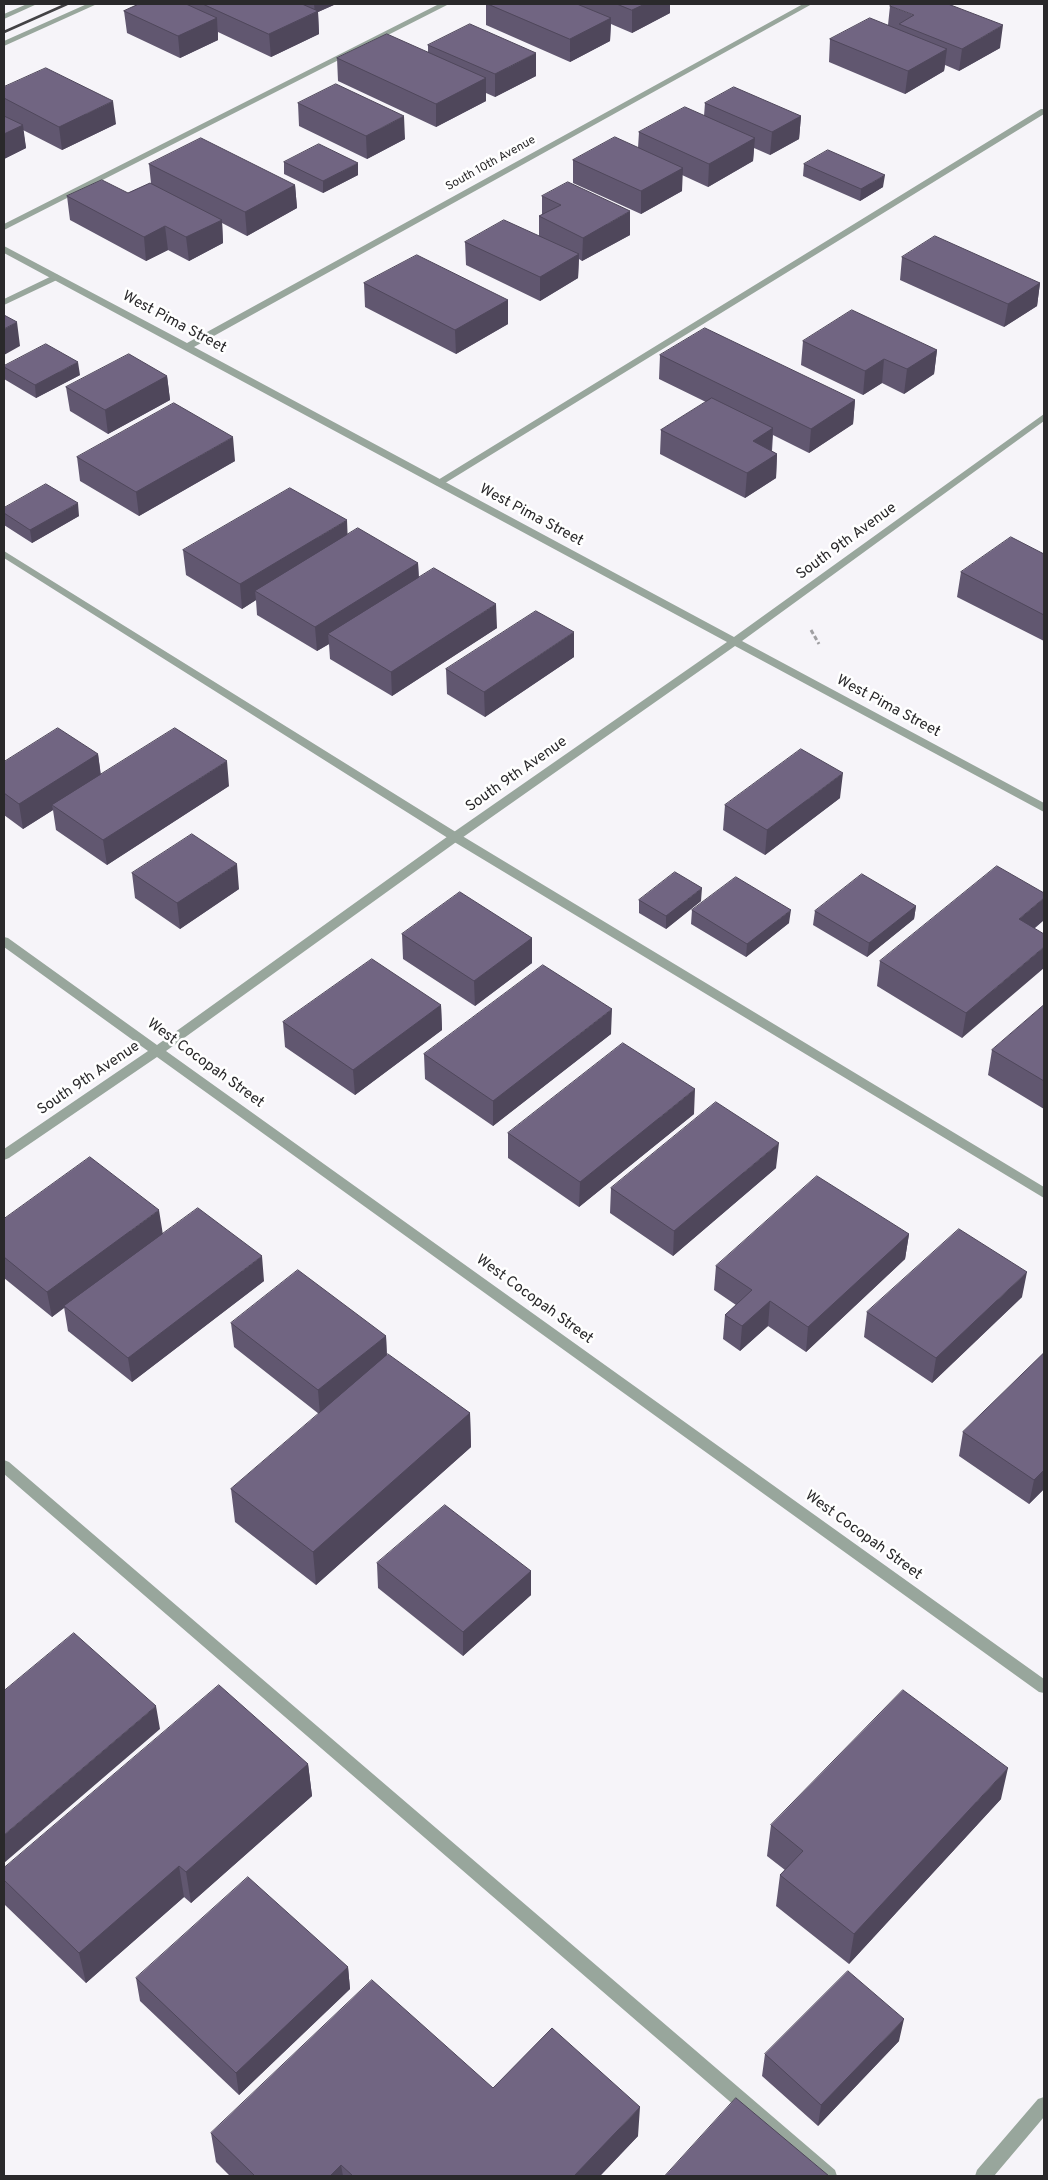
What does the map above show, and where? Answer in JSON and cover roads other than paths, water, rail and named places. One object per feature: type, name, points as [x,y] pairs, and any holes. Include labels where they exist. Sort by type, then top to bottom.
[{"type":"street","points":[[4,17],[33,4]]},
{"type":"street","points":[[4,44],[93,4]]},
{"type":"street","points":[[4,227],[445,4]]},
{"type":"street","name":"South 10th Avenue","points":[[187,347],[808,4]]},
{"type":"street","points":[[438,483],[1044,111]]},
{"type":"street","name":"West Pima Street","points":[[4,249],[1043,806]]},
{"type":"street","points":[[4,302],[56,277]]},
{"type":"street","name":"South 9th Avenue","points":[[4,1154],[158,1050],[455,837],[734,642],[1044,417]]},
{"type":"street","points":[[4,554],[455,837],[1044,1193]]},
{"type":"street","name":"West Cocopah Street","points":[[4,941],[1044,1687]]},
{"type":"street","points":[[4,1466],[829,2176]]},
{"type":"street","points":[[983,2176],[1044,2106]]},
{"type":"railway","points":[[4,32],[67,4]]}]
